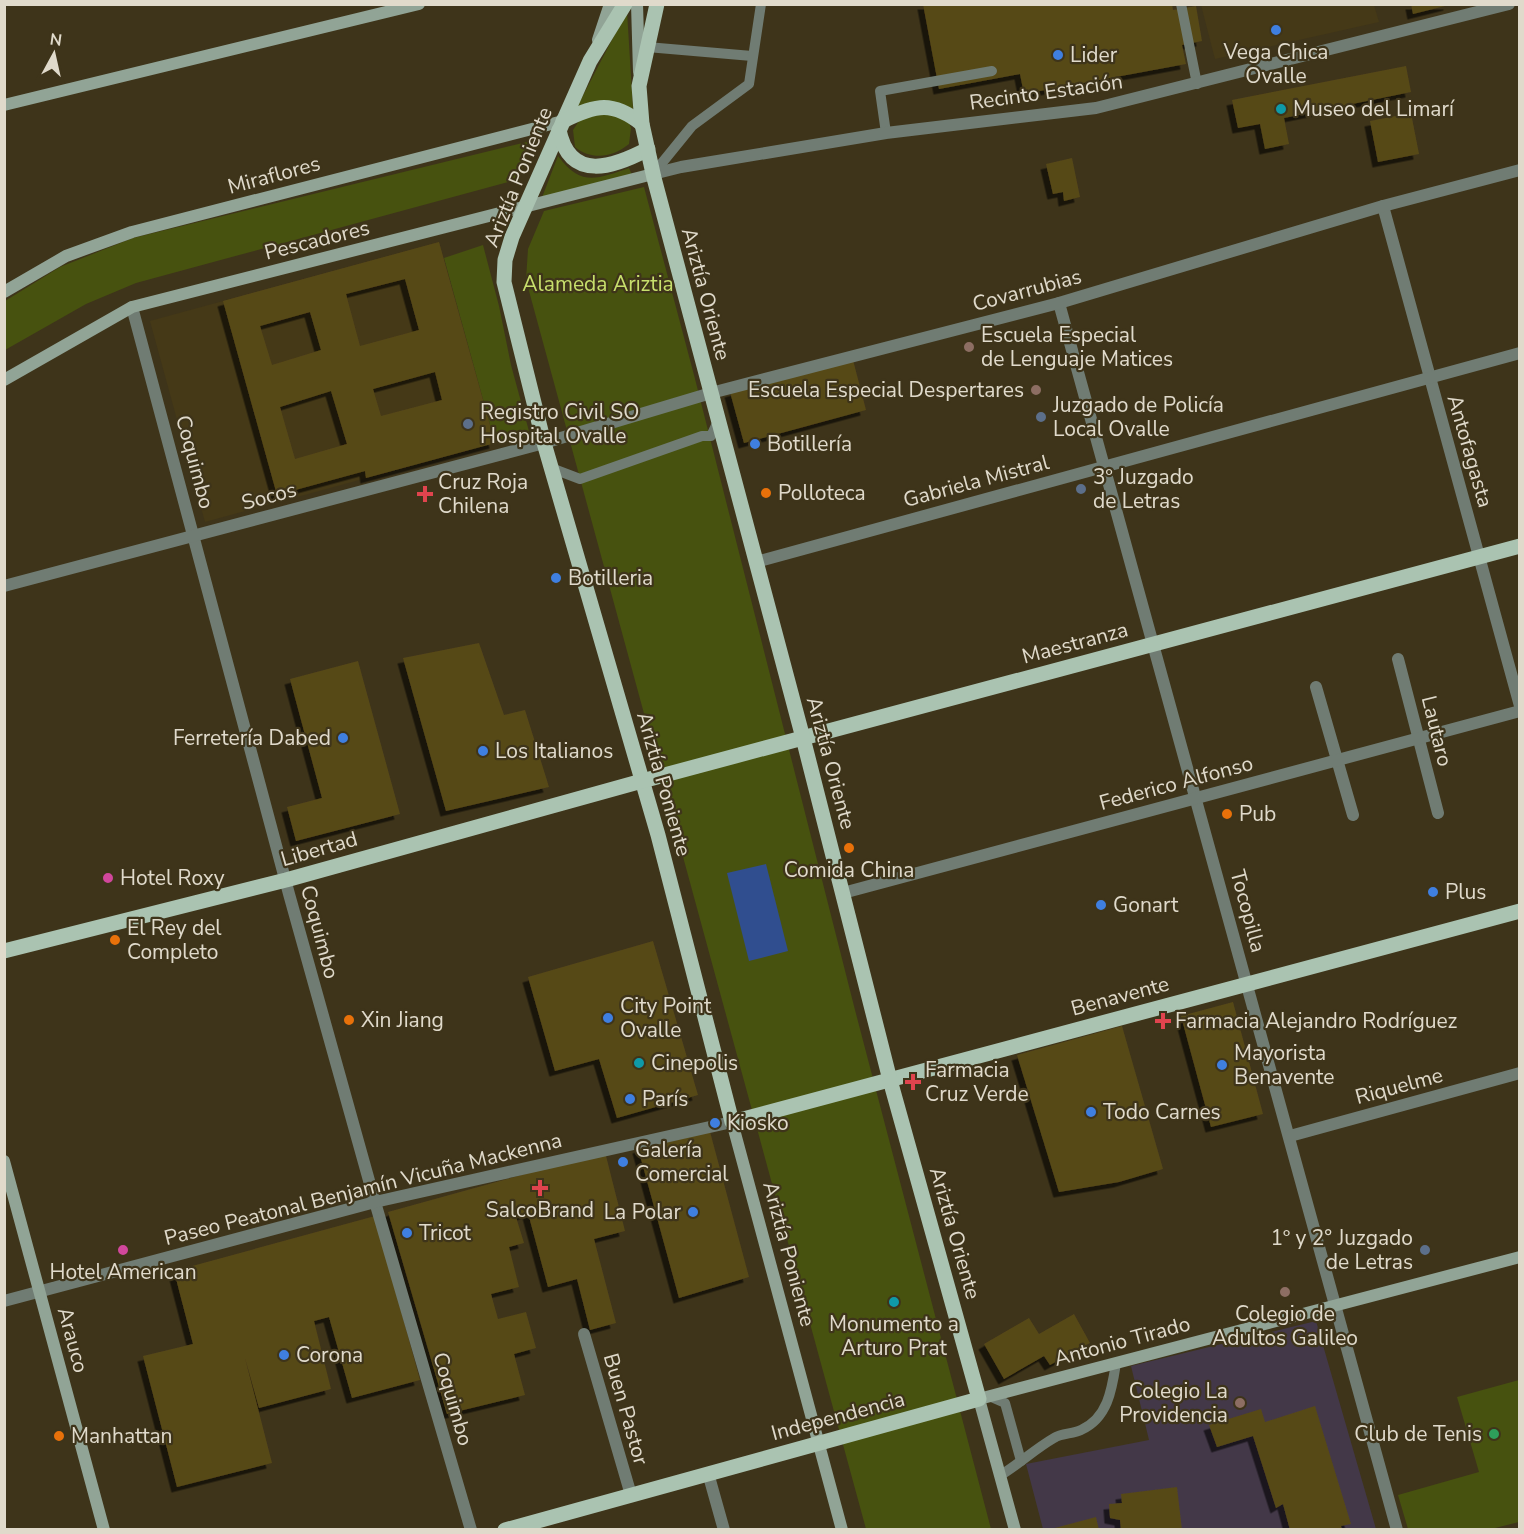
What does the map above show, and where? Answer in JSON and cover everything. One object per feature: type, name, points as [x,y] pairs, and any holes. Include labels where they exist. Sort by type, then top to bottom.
[{"type":"main road","name":"Ariztía Poniente","points":[[625,4],[590,61],[526,206],[508,249],[504,282],[544,443],[661,846],[732,1122]]},
{"type":"main road","name":"Ariztía Oriente","points":[[657,4],[639,86],[642,124],[653,174],[803,738],[890,1080],[984,1397]]},
{"type":"main road","points":[[642,124],[626,112],[609,107],[577,114],[561,126],[565,148],[570,155],[588,166],[598,167],[623,162],[648,149]]},
{"type":"main road","name":"Maestranza","points":[[642,781],[1520,546]]},
{"type":"main road","name":"Libertad","points":[[4,951],[286,880],[642,781]]},
{"type":"main road","name":"Benavente","points":[[732,1122],[1520,911]]},
{"type":"main road","name":"Independencia","points":[[505,1530],[984,1397]]},
{"type":"street","points":[[4,105],[419,4]]},
{"type":"street","points":[[590,61],[610,4]]},
{"type":"street","points":[[637,4],[639,86]]},
{"type":"street","name":"Recinto Estación","points":[[653,174],[681,167],[886,133],[1096,108],[1509,4]]},
{"type":"street","name":"Miraflores","points":[[4,292],[66,256],[132,232],[561,126]]},
{"type":"street","name":"Covarrubias","points":[[544,443],[711,393],[1059,303],[1383,206],[1520,170]]},
{"type":"street","name":"Pescadores","points":[[4,380],[132,307],[653,174]]},
{"type":"street","name":"Antofagasta","points":[[1383,206],[1520,706]]},
{"type":"street","name":"Tocopilla","points":[[1059,303],[1397,1530]]},
{"type":"street","name":"Coquimbo","points":[[132,307],[375,1202],[471,1530]]},
{"type":"street","name":"Gabriela Mistral","points":[[756,562],[1429,376],[1520,353]]},
{"type":"street","name":"Socos","points":[[4,586],[544,443]]},
{"type":"street","name":"Lautaro","points":[[1398,659],[1438,813]]},
{"type":"street","points":[[1316,687],[1353,815]]},
{"type":"street","name":"Federico Alfonso","points":[[843,893],[1520,711]]},
{"type":"street","name":"Riquelme","points":[[1290,1136],[1520,1072]]},
{"type":"street","name":"Paseo Peatonal Benjamín Vicuña Mackenna","points":[[4,1301],[375,1202],[732,1122]]},
{"type":"street","name":"Ariztía Poniente","points":[[732,1122],[842,1530]]},
{"type":"street","name":"Arauco","points":[[4,1161],[104,1530]]},
{"type":"street","name":"Antonio Tirado","points":[[984,1397],[1520,1257]]},
{"type":"street","name":"Buen Pastor","points":[[584,1334],[631,1495]]},
{"type":"street","name":"Ariztía Oriente","points":[[984,1397],[1000,1476],[1016,1530]]},
{"type":"street","points":[[708,1473],[724,1530]]},
{"type":"lane","points":[[653,174],[692,126],[749,84],[761,4]]},
{"type":"lane","points":[[1181,4],[1197,84]]},
{"type":"lane","points":[[646,47],[752,56]]},
{"type":"lane","points":[[886,133],[880,91],[992,71]]},
{"type":"lane","points":[[551,468],[580,479],[702,436],[711,436],[718,421]]},
{"type":"lane","points":[[1000,1476],[1057,1436],[1080,1431],[1094,1422],[1106,1407],[1112,1392],[1116,1363]]},
{"type":"lane","points":[[984,1397],[1005,1403],[1022,1461]]},
{"type":"shaded area","name":"Vega Chica Ovalle","points":[[1201,5],[1374,5],[1379,22],[1215,59]]},
{"type":"shaded area","points":[[439,242],[495,443],[205,522],[150,321]]},
{"type":"shaded area","name":"Colegio La Providencia","points":[[1316,1321],[1376,1529],[1043,1529],[1026,1464],[1149,1440],[1131,1366]]},
{"type":"green space","points":[[627,11],[633,109],[605,101],[577,107]]},
{"type":"green space","points":[[599,112],[627,118],[631,128],[629,144],[616,152],[595,156],[575,147],[573,130],[581,118]]},
{"type":"green space","points":[[531,141],[519,179],[136,283],[86,304],[5,350],[5,301],[60,267],[133,238]]},
{"type":"green space","points":[[558,156],[566,166],[582,176],[599,177],[629,168],[632,175],[541,200]]},
{"type":"green space","name":"Alameda Ariztia","points":[[644,187],[991,1529],[866,1529],[526,280],[528,249],[544,211]]},
{"type":"green space","points":[[483,245],[530,435],[495,443],[444,258]]},
{"type":"green space","name":"Club de Tenis","points":[[1519,1380],[1519,1522],[1491,1529],[1408,1529],[1398,1495],[1479,1472],[1457,1397]]},
{"type":"water","points":[[766,864],[788,951],[749,961],[727,873]]},
{"type":"building","name":"Lider","points":[[923,4],[1172,4],[1173,10],[1196,6],[1202,41],[1182,45],[1186,64],[1024,94],[1020,74],[939,89]]},
{"type":"building","points":[[1411,4],[1449,4],[1449,5],[1413,14]]},
{"type":"building","name":"Museo del Limarí","points":[[1406,66],[1411,92],[1284,118],[1289,144],[1265,149],[1260,124],[1238,128],[1232,100]]},
{"type":"building","points":[[1411,113],[1419,154],[1378,162],[1370,121]]},
{"type":"building","points":[[1072,158],[1080,197],[1064,201],[1063,192],[1053,194],[1046,164]]},
{"type":"building","points":[[439,242],[495,443],[366,478],[365,471],[277,495],[223,301]],"holes":[[[405,279],[419,330],[360,346],[346,294]],[[310,312],[321,350],[272,365],[260,326]],[[435,372],[442,400],[381,416],[373,389]],[[331,391],[347,444],[295,459],[280,407]]]},
{"type":"building","points":[[853,360],[866,410],[744,443],[730,392]]},
{"type":"building","name":"Los Italianos","points":[[479,643],[504,715],[525,710],[549,787],[446,811],[403,658]]},
{"type":"building","name":"Ferretería Dabed","points":[[358,661],[400,814],[296,841],[287,807],[322,798],[290,679]]},
{"type":"building","name":"City Point Ovalle","points":[[653,941],[698,1095],[617,1118],[599,1059],[555,1071],[528,977]]},
{"type":"building","name":"Mayorista Benavente","points":[[1233,1002],[1263,1114],[1211,1127],[1181,1016]]},
{"type":"building","name":"Todo Carnes","points":[[1122,1026],[1163,1169],[1119,1182],[1059,1192],[1017,1055]]},
{"type":"building","name":"La Polar","points":[[709,1128],[749,1277],[679,1298],[638,1148]]},
{"type":"building","points":[[605,1152],[625,1231],[594,1239],[616,1323],[590,1330],[577,1279],[548,1287],[528,1213],[516,1217],[524,1243],[509,1247],[519,1287],[491,1294],[498,1319],[526,1312],[536,1348],[514,1354],[525,1395],[447,1414],[388,1212]]},
{"type":"building","points":[[375,1216],[420,1380],[352,1398],[329,1317],[314,1321],[331,1389],[259,1408],[245,1358],[272,1463],[177,1487],[143,1356],[193,1344],[174,1271]]},
{"type":"building","points":[[1074,1314],[1090,1343],[1050,1365],[1044,1356],[1004,1379],[984,1344],[1029,1318],[1039,1334]]},
{"type":"building","points":[[1315,1406],[1351,1524],[1341,1526],[1342,1530],[1290,1530],[1283,1504],[1276,1508],[1253,1436],[1217,1447],[1209,1425],[1261,1409],[1265,1422]]},
{"type":"building","points":[[1177,1487],[1182,1530],[1121,1530],[1120,1520],[1110,1518],[1109,1504],[1122,1503],[1121,1494]]},
{"type":"building","points":[[1096,1517],[1099,1530],[1051,1530],[1051,1529]]},
{"type":"place","name":"Vega Chica Ovalle","points":[[1276,30]]},
{"type":"place","name":"Lider","points":[[1058,55]]},
{"type":"place","name":"Museo del Limarí","points":[[1281,109]]},
{"type":"place","name":"Escuela Especial de Lenguaje Matices","points":[[969,347]]},
{"type":"place","name":"Escuela Especial Despertares","points":[[1036,390]]},
{"type":"place","name":"Juzgado de Policía Local Ovalle","points":[[1041,417]]},
{"type":"place","name":"Registro Civil SO Hospital Ovalle","points":[[468,424]]},
{"type":"place","name":"Botillería","points":[[755,444]]},
{"type":"place","name":"3º Juzgado de Letras","points":[[1081,489]]},
{"type":"place","name":"Polloteca","points":[[766,493]]},
{"type":"place","name":"Cruz Roja Chilena","points":[[425,494]]},
{"type":"place","name":"Botilleria","points":[[556,578]]},
{"type":"place","name":"Ferretería Dabed","points":[[343,738]]},
{"type":"place","name":"Los Italianos","points":[[483,751]]},
{"type":"place","name":"Pub","points":[[1227,814]]},
{"type":"place","name":"Comida China","points":[[849,848]]},
{"type":"place","name":"Hotel Roxy","points":[[108,878]]},
{"type":"place","name":"Plus","points":[[1433,892]]},
{"type":"place","name":"Gonart","points":[[1101,905]]},
{"type":"place","name":"El Rey del Completo","points":[[115,940]]},
{"type":"place","name":"City Point Ovalle","points":[[608,1018]]},
{"type":"place","name":"Xin Jiang","points":[[349,1020]]},
{"type":"place","name":"Farmacia Alejandro Rodríguez","points":[[1163,1021]]},
{"type":"place","name":"Cinepolis","points":[[639,1063]]},
{"type":"place","name":"Mayorista Benavente","points":[[1222,1065]]},
{"type":"place","name":"Farmacia Cruz Verde","points":[[913,1082]]},
{"type":"place","name":"París","points":[[630,1099]]},
{"type":"place","name":"Todo Carnes","points":[[1091,1112]]},
{"type":"place","name":"Kiosko","points":[[715,1123]]},
{"type":"place","name":"Galería Comercial","points":[[623,1162]]},
{"type":"place","name":"SalcoBrand","points":[[540,1188]]},
{"type":"place","name":"La Polar","points":[[693,1212]]},
{"type":"place","name":"Tricot","points":[[407,1233]]},
{"type":"place","name":"Hotel American","points":[[123,1250]]},
{"type":"place","name":"1º y 2° Juzgado de Letras","points":[[1425,1250]]},
{"type":"place","name":"Colegio de Adultos Galileo","points":[[1285,1292]]},
{"type":"place","name":"Monumento a Arturo Prat","points":[[894,1302]]},
{"type":"place","name":"Corona","points":[[284,1355]]},
{"type":"place","name":"Colegio La Providencia","points":[[1240,1403]]},
{"type":"place","name":"Club de Tenis","points":[[1494,1434]]},
{"type":"place","name":"Manhattan","points":[[59,1436]]}]
